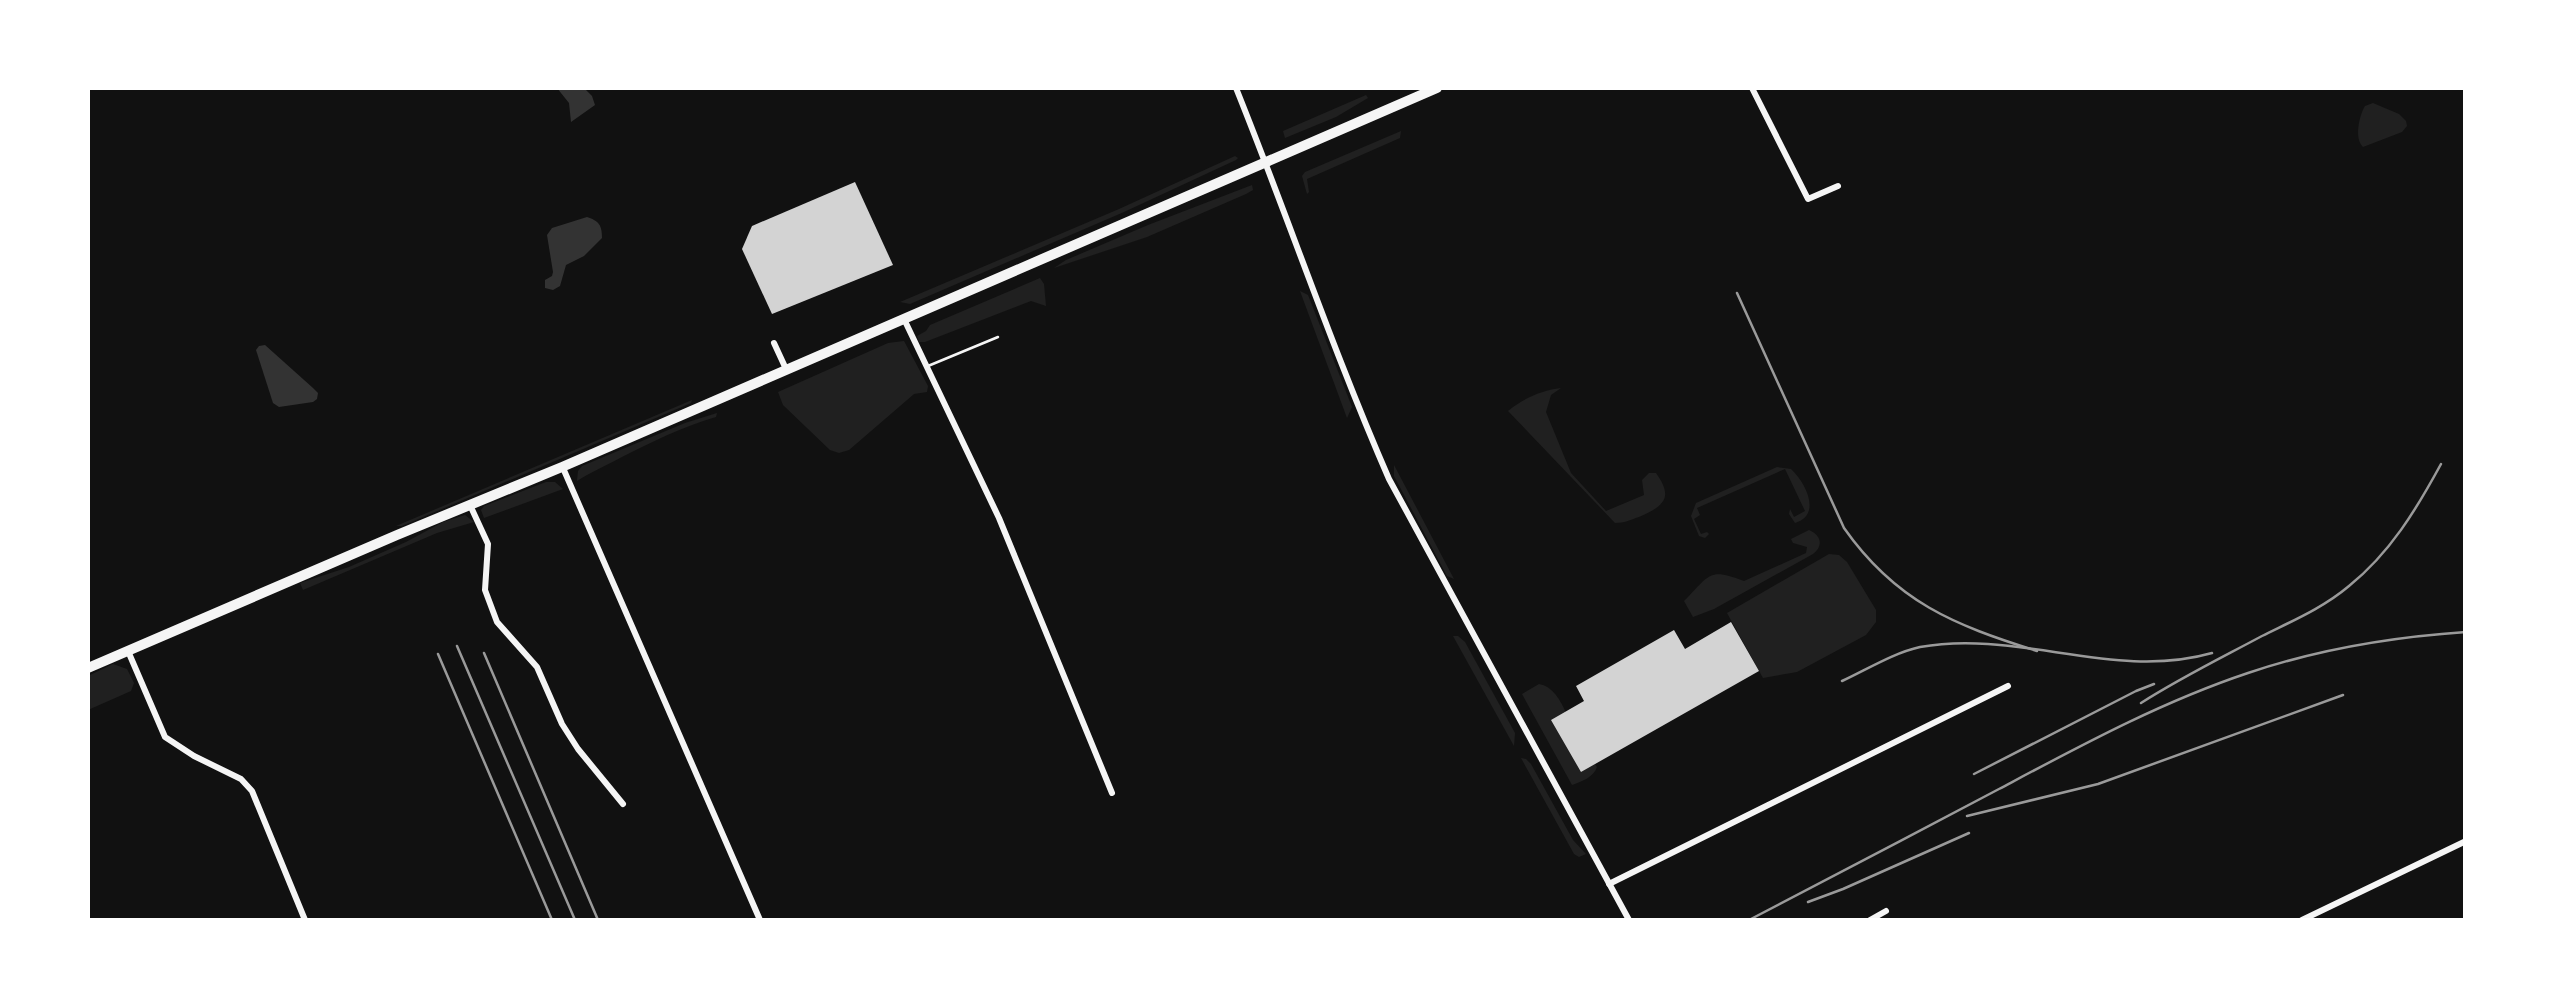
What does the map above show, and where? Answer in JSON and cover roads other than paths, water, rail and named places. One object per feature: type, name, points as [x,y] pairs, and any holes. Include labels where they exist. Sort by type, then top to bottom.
[{"type":"main road","points":[[88,668],[1438,88]]},
{"type":"street","points":[[1236,88],[1389,479],[1628,920]]},
{"type":"street","points":[[1752,88],[1808,199],[1838,186]]},
{"type":"street","points":[[904,318],[999,518],[1112,793]]},
{"type":"street","points":[[774,342],[786,370]]},
{"type":"street","points":[[562,466],[760,920]]},
{"type":"street","points":[[470,505],[488,544],[485,590],[497,622],[537,667],[562,724],[623,804]]},
{"type":"street","points":[[128,651],[165,737],[242,779],[252,791],[306,920]]},
{"type":"street","points":[[1609,884],[2008,686]]},
{"type":"street","points":[[2302,920],[2466,842]]},
{"type":"street","points":[[1870,920],[1886,912]]},
{"type":"lane","points":[[927,367],[998,336]]},
{"type":"railway","points":[[1737,293],[1844,528],[1864,553],[1884,575],[1929,608],[2037,651]]},
{"type":"railway","points":[[2141,703],[2339,594],[2401,530],[2441,464]]},
{"type":"railway","points":[[1749,920],[2090,741],[2184,697],[2248,673],[2329,651],[2466,632]]},
{"type":"railway","points":[[1842,681],[1910,650],[1956,643],[2139,661],[2212,653]]},
{"type":"railway","points":[[457,646],[575,920]]},
{"type":"railway","points":[[484,653],[598,920]]},
{"type":"railway","points":[[438,654],[552,920]]},
{"type":"railway","points":[[1974,774],[2154,684]]},
{"type":"railway","points":[[1967,816],[2098,784],[2343,695]]},
{"type":"railway","points":[[1808,902],[1969,833]]}]
